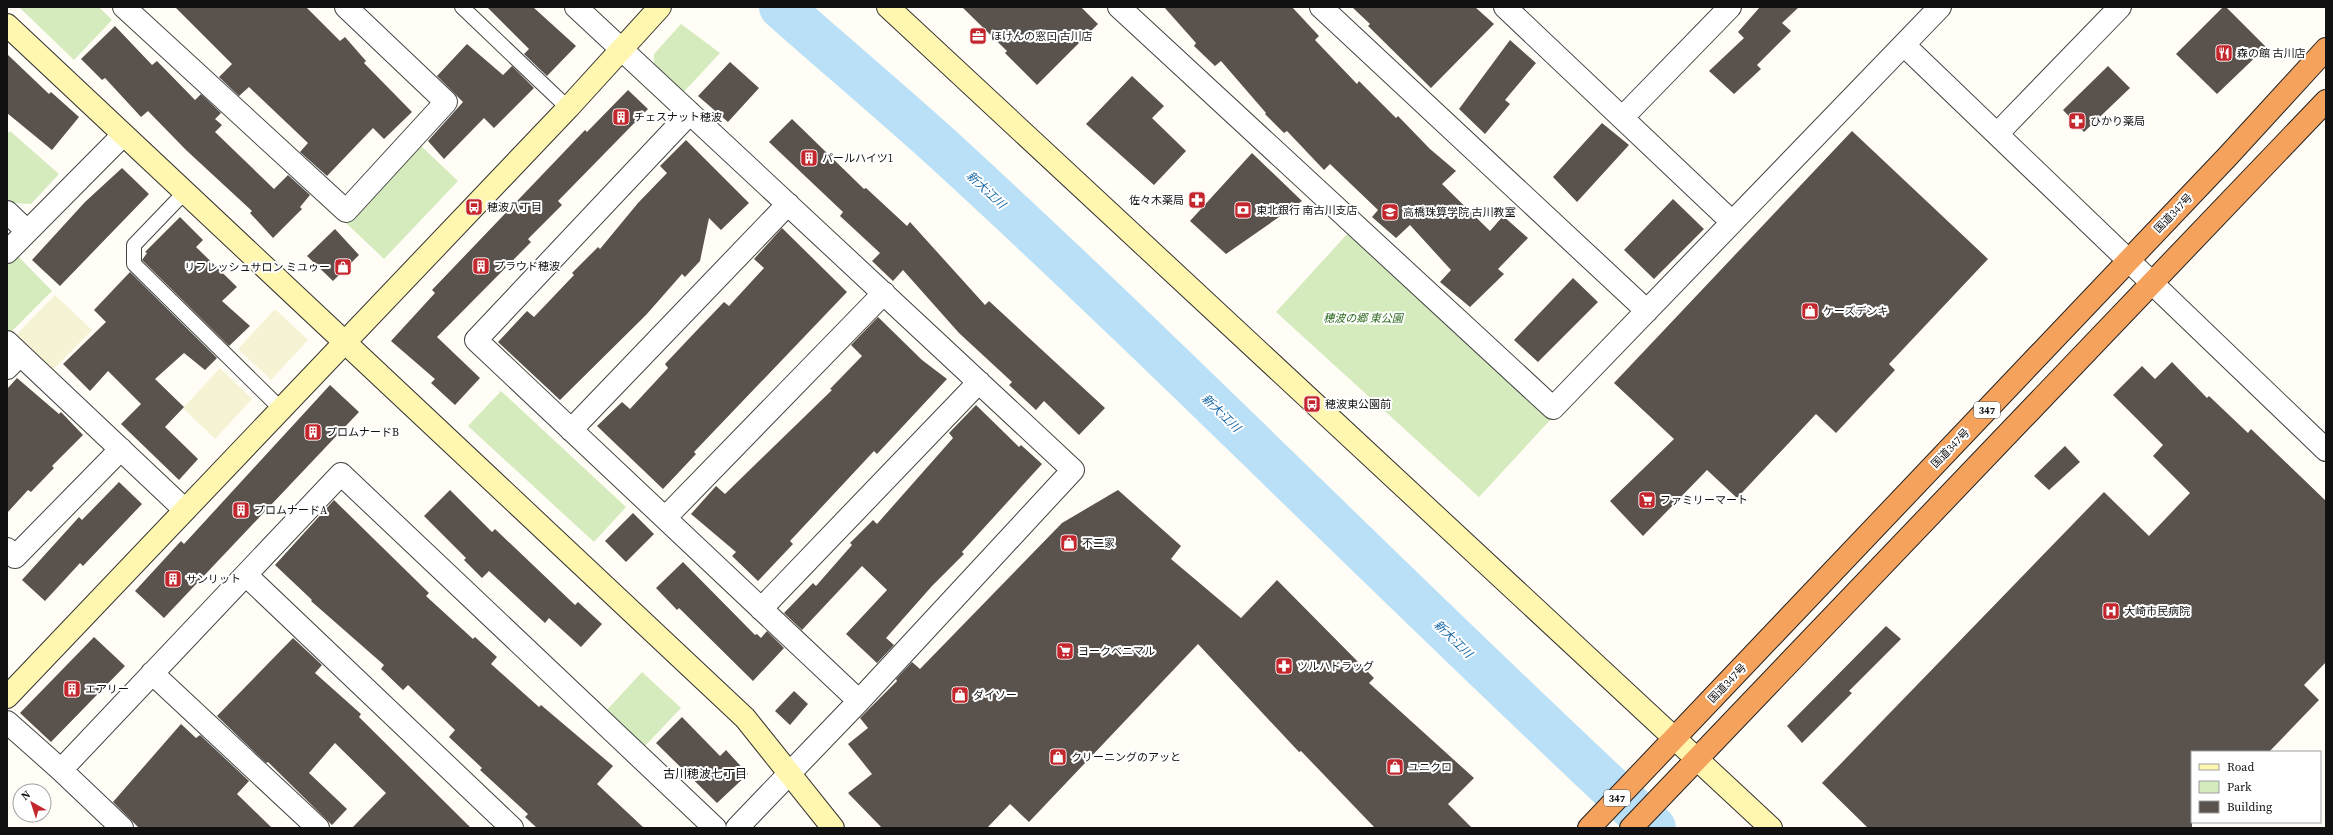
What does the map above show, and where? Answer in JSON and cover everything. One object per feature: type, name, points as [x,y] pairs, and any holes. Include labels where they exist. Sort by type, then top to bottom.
[{"type":"highway","name":"国道347号","points":[[1589,828],[2130,260],[2276,105],[2326,49]]},
{"type":"highway","name":"347","points":[[1631,828],[2122,315],[2152,281],[2326,101]]},
{"type":"street","points":[[124,7],[346,211],[446,102],[346,7]]},
{"type":"street","points":[[576,7],[1073,470],[859,701],[736,828]]},
{"type":"street","points":[[7,698],[568,108],[660,7]]},
{"type":"street","points":[[888,7],[1771,828]]},
{"type":"street","points":[[1119,7],[1553,408],[1940,7]]},
{"type":"street","points":[[1321,7],[1647,311]]},
{"type":"street","points":[[1622,118],[1730,7]]},
{"type":"street","points":[[1997,134],[2120,7]]},
{"type":"street","points":[[1514,10],[1622,118],[1732,222]]},
{"type":"street","points":[[7,25],[184,193],[745,718],[833,828]]},
{"type":"street","points":[[1904,45],[2152,281],[2173,304],[2326,450]]},
{"type":"street","points":[[690,113],[476,340],[859,701]]},
{"type":"street","points":[[7,252],[123,135]]},
{"type":"street","points":[[571,430],[788,204]]},
{"type":"street","points":[[7,212],[27,231]]},
{"type":"street","points":[[664,518],[884,293]]},
{"type":"street","points":[[11,355],[121,449],[185,510]]},
{"type":"street","points":[[761,609],[979,382]]},
{"type":"street","points":[[7,550],[15,557],[121,449]]},
{"type":"street","points":[[61,770],[341,474],[715,828]]},
{"type":"street","points":[[246,575],[512,828]]},
{"type":"street","points":[[152,673],[318,828]]},
{"type":"street","points":[[7,722],[61,770],[122,828]]},
{"type":"lane","points":[[462,7],[568,108]]},
{"type":"lane","points":[[184,193],[134,245],[134,264],[281,409]]},
{"type":"shaded area","points":[[55,295],[92,330],[50,373],[13,338]]},
{"type":"shaded area","points":[[275,309],[308,340],[271,380],[238,349]]},
{"type":"shaded area","points":[[220,368],[252,399],[215,439],[183,408]]},
{"type":"green space","points":[[19,7],[99,7],[112,20],[74,60]]},
{"type":"green space","points":[[681,24],[720,53],[681,95],[654,69],[654,54]]},
{"type":"green space","points":[[10,131],[59,174],[31,204],[12,203],[7,198],[7,134]]},
{"type":"green space","points":[[418,143],[458,181],[384,259],[344,221]]},
{"type":"green space","name":"穂波の郷 東公園","points":[[1349,232],[1552,418],[1479,497],[1276,312]]},
{"type":"green space","points":[[16,254],[52,291],[9,334],[7,332],[7,263]]},
{"type":"green space","points":[[501,391],[626,507],[594,542],[468,426]]},
{"type":"green space","points":[[642,672],[681,708],[643,748],[605,712]]},
{"type":"building","points":[[175,7],[306,7],[340,41],[345,37],[366,61],[364,63],[412,112],[384,139],[373,128],[327,176],[300,152],[308,143],[249,87],[239,96],[219,77],[232,64]]},
{"type":"building","points":[[487,7],[533,7],[576,46],[547,76],[524,54],[529,49]]},
{"type":"building","points":[[962,7],[1081,7],[1098,24],[1037,85],[1005,53],[1007,51]]},
{"type":"building","points":[[1164,7],[1292,7],[1319,36],[1315,40],[1357,84],[1359,81],[1396,118],[1398,116],[1430,149],[1456,171],[1442,184],[1490,231],[1503,216],[1528,238],[1498,269],[1504,274],[1470,307],[1440,282],[1451,270],[1410,225],[1396,238],[1372,217],[1378,210],[1330,164],[1324,170],[1287,131],[1284,133],[1265,114],[1266,113],[1221,61],[1215,66],[1194,46],[1196,43]]},
{"type":"building","points":[[1352,7],[1475,7],[1494,24],[1431,88],[1368,26],[1370,24]]},
{"type":"building","points":[[1760,7],[1799,7],[1782,23],[1791,31],[1757,65],[1761,69],[1734,94],[1709,71],[1744,38],[1738,32]]},
{"type":"building","points":[[2223,7],[2226,7],[2266,47],[2217,94],[2176,54]]},
{"type":"building","points":[[115,26],[152,65],[157,61],[195,100],[201,94],[221,113],[215,119],[222,125],[215,132],[274,189],[288,175],[310,195],[300,207],[302,209],[273,238],[250,213],[252,211],[186,150],[148,111],[141,117],[105,78],[102,80],[81,59]]},
{"type":"building","points":[[1510,40],[1536,63],[1505,100],[1510,104],[1485,134],[1459,109]]},
{"type":"building","points":[[467,44],[503,75],[512,66],[534,88],[494,128],[484,118],[444,159],[428,141],[463,102],[437,76]]},
{"type":"building","points":[[7,54],[49,94],[51,92],[79,117],[52,150],[7,113]]},
{"type":"building","points":[[730,62],[759,88],[728,122],[698,96]]},
{"type":"building","points":[[2108,66],[2130,88],[2084,132],[2063,110]]},
{"type":"building","points":[[1132,76],[1164,106],[1152,118],[1186,151],[1154,185],[1086,124]]},
{"type":"building","points":[[628,90],[648,109],[558,201],[562,205],[528,239],[531,242],[437,337],[480,378],[455,405],[431,383],[435,379],[391,341],[435,293],[432,290],[585,130],[587,132]]},
{"type":"building","points":[[792,119],[864,189],[866,188],[907,226],[910,222],[985,305],[989,301],[1105,408],[1079,435],[1044,401],[1036,410],[1009,385],[1012,382],[959,333],[903,270],[893,281],[872,261],[880,253],[840,216],[843,212],[769,142]]},
{"type":"building","points":[[1602,123],[1629,145],[1577,202],[1553,177]]},
{"type":"building","name":"ケーズデンキ","points":[[1852,131],[1988,259],[1889,364],[1895,370],[1836,433],[1816,414],[1737,498],[1707,470],[1643,536],[1610,501],[1674,439],[1614,383]]},
{"type":"building","points":[[686,140],[749,203],[721,230],[709,218],[700,261],[685,277],[682,274],[646,315],[560,400],[498,342],[527,311],[534,317],[574,275],[572,273],[598,247],[600,249],[638,203],[667,173],[660,166]]},
{"type":"building","points":[[1252,153],[1302,201],[1226,254],[1190,221]]},
{"type":"building","points":[[122,168],[149,194],[60,286],[32,260],[85,202]]},
{"type":"building","points":[[1673,199],[1704,229],[1654,279],[1624,250]]},
{"type":"building","points":[[180,217],[203,240],[196,247],[237,287],[222,301],[250,326],[229,346],[142,260],[147,253],[145,252]]},
{"type":"building","points":[[782,228],[847,292],[694,452],[696,454],[663,489],[597,426],[622,402],[630,409],[668,368],[665,364],[699,328],[724,302],[729,306],[764,268],[754,259]]},
{"type":"building","points":[[335,229],[359,255],[333,281],[307,256]]},
{"type":"building","points":[[130,272],[217,358],[205,370],[184,353],[155,379],[184,407],[165,427],[198,459],[179,480],[121,424],[141,404],[108,371],[90,391],[63,364],[106,322],[94,310]]},
{"type":"building","points":[[1573,278],[1598,302],[1538,362],[1514,340]]},
{"type":"building","points":[[878,317],[922,360],[947,379],[877,454],[874,451],[790,541],[793,544],[758,581],[732,556],[736,552],[691,514],[716,486],[725,494],[832,390],[830,389],[862,356],[851,345]]},
{"type":"building","name":"大崎市民病院","points":[[2172,362],[2207,398],[2209,396],[2248,433],[2251,429],[2326,501],[2326,662],[2304,685],[2319,700],[2270,751],[2191,751],[2192,828],[1868,828],[1822,783],[2104,492],[2149,536],[2190,493],[2153,456],[2163,445],[2113,395],[2142,366],[2155,379]]},
{"type":"building","points":[[17,378],[59,414],[61,412],[83,435],[52,466],[54,468],[31,492],[28,490],[7,513],[7,389]]},
{"type":"building","points":[[330,385],[359,412],[164,618],[135,591],[181,541],[184,544]]},
{"type":"building","points":[[976,405],[1019,447],[1021,445],[1042,464],[962,552],[964,554],[932,586],[886,638],[894,645],[877,663],[846,634],[887,590],[862,566],[802,630],[784,613],[813,583],[816,586],[852,545],[850,543],[873,520],[877,524],[953,438],[949,433]]},
{"type":"building","points":[[2065,446],[2080,462],[2049,490],[2034,476]]},
{"type":"building","points":[[119,482],[142,504],[83,566],[80,563],[45,601],[22,580],[79,517],[82,520]]},
{"type":"building","points":[[450,490],[492,532],[495,529],[575,605],[578,602],[602,624],[581,647],[549,618],[545,623],[489,571],[482,578],[464,560],[466,558],[424,516]]},
{"type":"building","points":[[1118,490],[1181,546],[1171,559],[1241,618],[1277,580],[1374,678],[1369,683],[1474,778],[1448,804],[1472,828],[1375,828],[1301,751],[1299,752],[1198,644],[1029,822],[1010,804],[987,828],[882,828],[848,793],[872,774],[848,744],[868,728],[860,718],[897,681],[896,679],[912,662],[920,669],[1062,523]]},
{"type":"building","points":[[334,500],[429,593],[426,596],[473,639],[475,637],[497,657],[491,664],[539,707],[541,705],[613,766],[597,784],[644,828],[537,828],[525,817],[528,814],[480,770],[482,768],[449,737],[455,730],[408,685],[403,690],[381,669],[384,665],[311,601],[312,600],[275,565]]},
{"type":"building","points":[[633,513],[654,534],[626,562],[605,541]]},
{"type":"building","points":[[683,562],[755,635],[757,634],[761,638],[767,631],[784,648],[753,681],[679,608],[677,610],[656,588]]},
{"type":"building","points":[[1886,626],[1901,639],[1849,691],[1852,693],[1802,743],[1787,726]]},
{"type":"building","name":"エアリー","points":[[94,637],[125,666],[51,742],[20,713]]},
{"type":"building","points":[[293,638],[322,665],[315,673],[361,714],[359,717],[471,828],[352,828],[386,793],[335,743],[309,773],[347,809],[332,825],[268,762],[266,763],[217,716]]},
{"type":"building","points":[[794,691],[808,704],[790,725],[775,711]]},
{"type":"building","points":[[682,717],[720,756],[726,750],[748,774],[717,803],[656,743]]},
{"type":"building","points":[[181,724],[196,738],[200,735],[249,781],[237,794],[272,828],[139,828],[113,802]]},
{"type":"waterway","name":"新大江川","points":[[781,7],[924,132],[1034,233],[1564,744],[1654,828]]},
{"type":"place","name":"ほけんの窓口 古川店","points":[[978,36]]},
{"type":"place","name":"森の館 古川店","points":[[2224,53]]},
{"type":"place","name":"チェスナット穂波","points":[[621,117]]},
{"type":"place","name":"ひかり薬局","points":[[2077,121]]},
{"type":"place","name":"パールハイツ1","points":[[809,158]]},
{"type":"place","name":"佐々木薬局","points":[[1197,200]]},
{"type":"place","name":"穂波八丁目","points":[[474,207]]},
{"type":"place","name":"東北銀行 南古川支店","points":[[1243,210]]},
{"type":"place","name":"高橋珠算学院 古川教室","points":[[1390,212]]},
{"type":"place","name":"プラウド穂波","points":[[481,266]]},
{"type":"place","name":"リフレッシュサロン ミユゥー","points":[[343,267]]},
{"type":"place","name":"ケーズデンキ","points":[[1810,311]]},
{"type":"place","name":"穂波東公園前","points":[[1312,404]]},
{"type":"place","name":"プロムナードB","points":[[313,432]]},
{"type":"place","name":"ファミリーマート","points":[[1647,500]]},
{"type":"place","name":"プロムナードA","points":[[241,510]]},
{"type":"place","name":"不二家","points":[[1069,543]]},
{"type":"place","name":"サンリット","points":[[173,579]]},
{"type":"place","name":"大崎市民病院","points":[[2111,611]]},
{"type":"place","name":"ヨークベニマル","points":[[1065,651]]},
{"type":"place","name":"ツルハドラッグ","points":[[1284,666]]},
{"type":"place","name":"エアリー","points":[[72,689]]},
{"type":"place","name":"ダイソー","points":[[960,695]]},
{"type":"place","name":"クリーニングのアッと","points":[[1058,757]]},
{"type":"place","name":"ユニクロ","points":[[1395,767]]},
{"type":"district","name":"古川穂波七丁目","points":[[705,774]]}]
